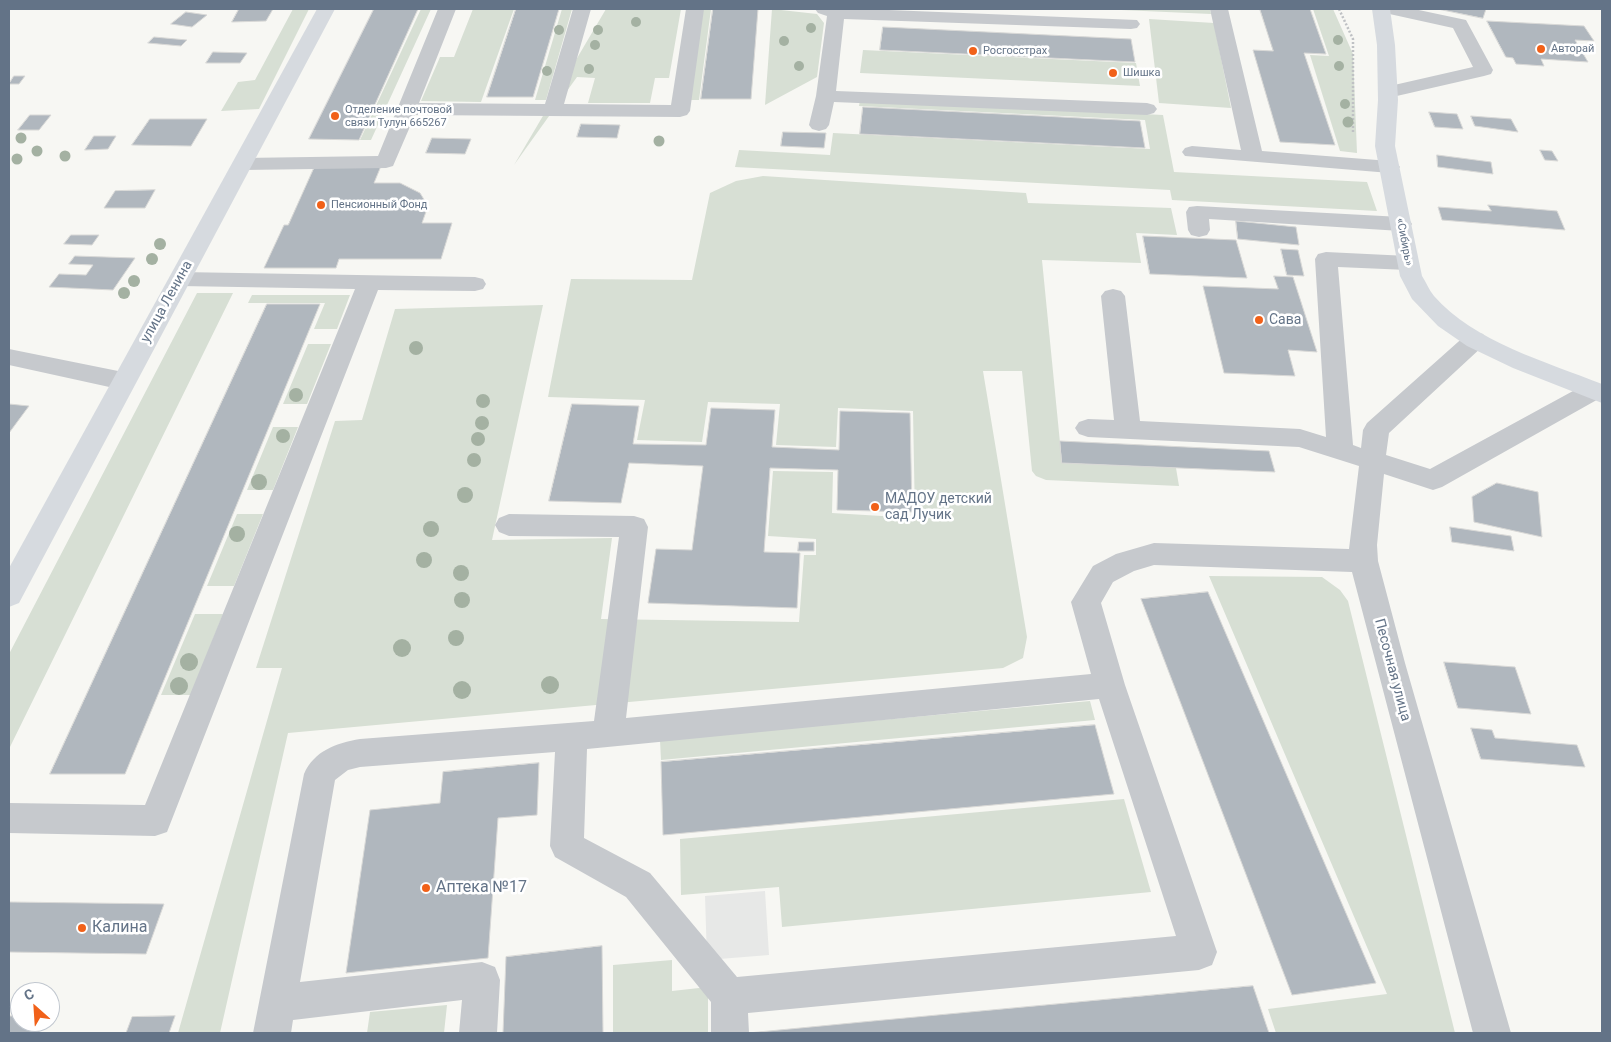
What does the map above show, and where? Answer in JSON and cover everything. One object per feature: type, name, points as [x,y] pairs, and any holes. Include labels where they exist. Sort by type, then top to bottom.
[{"type":"main road","name":"улица Ленина","points":[[9,595],[122,381],[180,279],[326,9]]},
{"type":"main road","name":"«Сибирь»","points":[[1381,9],[1386,45],[1388,92],[1385,146],[1411,276],[1424,299],[1446,321],[1474,340],[1598,393]]},
{"type":"street","points":[[243,164],[386,162],[447,9]]},
{"type":"street","points":[[553,110],[582,9]]},
{"type":"street","points":[[408,109],[680,111],[695,9]]},
{"type":"street","points":[[1218,9],[1253,156]]},
{"type":"street","points":[[1388,92],[1484,70],[1460,24],[1391,9]]},
{"type":"street","points":[[819,125],[826,96],[830,11],[1130,24]]},
{"type":"street","points":[[826,96],[1147,109]]},
{"type":"street","points":[[1192,152],[1390,167]]},
{"type":"street","points":[[1200,230],[1197,212],[1401,224]]},
{"type":"street","points":[[1340,450],[1326,259],[1408,263]]},
{"type":"street","points":[[180,279],[475,284]]},
{"type":"street","points":[[9,818],[155,820],[369,282]]},
{"type":"street","points":[[1113,296],[1128,430]]},
{"type":"street","name":"Песочная улица","points":[[1474,340],[1376,430],[1363,545],[1364,561],[1390,663],[1492,1033]]},
{"type":"street","points":[[9,358],[122,381]]},
{"type":"street","points":[[1088,428],[1300,438],[1433,480],[1598,393]]},
{"type":"street","points":[[509,525],[634,527],[608,734]]},
{"type":"street","points":[[729,996],[1199,952],[1110,685],[1086,602],[1103,574],[1126,562],[1154,554],[1364,561]]},
{"type":"street","points":[[478,1033],[482,980],[274,1018],[317,785],[320,774],[327,765],[337,758],[360,753],[608,734],[1110,685]]},
{"type":"street","points":[[572,737],[566,846],[638,886],[729,996],[730,1033]]},
{"type":"path","points":[[1338,9],[1353,39],[1353,134]]},
{"type":"shaded area","points":[[293,9],[309,9],[259,109],[221,111],[238,82],[255,80]]},
{"type":"shaded area","points":[[421,9],[431,9],[371,140],[360,140]]},
{"type":"shaded area","points":[[473,9],[514,9],[481,102],[421,101],[440,57],[454,57]]},
{"type":"shaded area","points":[[562,9],[572,9],[546,100],[535,100]]},
{"type":"shaded area","points":[[606,9],[681,9],[669,78],[655,78],[650,103],[588,103],[595,78],[577,77],[514,165]]},
{"type":"shaded area","points":[[701,9],[711,9],[699,100],[688,100]]},
{"type":"shaded area","points":[[772,9],[817,14],[824,23],[817,77],[765,105]]},
{"type":"shaded area","points":[[1099,9],[1210,9],[1211,14]]},
{"type":"shaded area","points":[[1313,9],[1333,9],[1353,54],[1357,153],[1340,151],[1310,55],[1329,56]]},
{"type":"shaded area","points":[[1149,19],[1214,23],[1231,108],[1159,103]]},
{"type":"shaded area","points":[[863,50],[1136,63],[1140,86],[860,73]]},
{"type":"shaded area","points":[[860,100],[1163,115],[1174,172],[1367,182],[1377,211],[1172,200],[1170,190],[735,167],[739,150],[830,155],[833,133],[1150,149],[1145,120],[859,106]]},
{"type":"shaded area","points":[[763,176],[1026,193],[1028,203],[1171,208],[1177,235],[1136,233],[1141,263],[1042,260],[1062,463],[1176,468],[1179,486],[1046,480],[1036,476],[1032,471],[1022,371],[983,371],[1027,637],[1023,658],[1003,668],[288,733],[220,1033],[178,1033],[282,668],[256,668],[335,421],[362,420],[395,309],[543,305],[492,540],[612,538],[601,619],[799,622],[804,555],[816,555],[816,539],[768,536],[773,471],[833,472],[832,513],[915,518],[913,411],[838,408],[836,447],[776,445],[780,404],[708,402],[702,442],[637,440],[645,400],[548,397],[571,279],[692,280],[710,193],[736,181]]},
{"type":"shaded area","points":[[197,293],[233,293],[9,749],[9,654]]},
{"type":"shaded area","points":[[252,295],[350,295],[337,329],[314,329],[325,303],[248,303]]},
{"type":"shaded area","points":[[308,344],[331,344],[307,404],[283,404]]},
{"type":"shaded area","points":[[273,427],[298,427],[273,490],[247,490]]},
{"type":"shaded area","points":[[237,514],[263,514],[234,586],[207,586]]},
{"type":"shaded area","points":[[1209,576],[1322,577],[1340,590],[1348,601],[1455,1033],[1276,1033],[1268,1009],[1387,994]]},
{"type":"shaded area","points":[[195,614],[223,614],[191,695],[161,695]]},
{"type":"shaded area","points":[[1090,701],[1095,720],[661,760],[660,740]]},
{"type":"shaded area","points":[[1124,799],[1151,892],[782,927],[779,887],[681,895],[680,839]]},
{"type":"shaded area","points":[[765,891],[769,955],[707,960],[705,896]]},
{"type":"shaded area","points":[[672,960],[672,991],[708,987],[708,1033],[613,1033],[613,965]]},
{"type":"shaded area","points":[[447,1005],[444,1033],[367,1033],[370,1012]]},
{"type":"building","points":[[239,9],[273,9],[266,21],[232,22]]},
{"type":"building","points":[[374,9],[418,9],[359,140],[309,139]]},
{"type":"building","points":[[516,9],[559,9],[533,97],[487,97]]},
{"type":"building","points":[[713,9],[758,9],[751,99],[701,99]]},
{"type":"building","points":[[1260,9],[1310,9],[1326,54],[1304,53],[1335,145],[1280,142],[1253,50],[1273,51]]},
{"type":"building","points":[[1438,9],[1486,9],[1483,18]]},
{"type":"building","points":[[186,12],[207,15],[192,27],[171,24]]},
{"type":"building","name":"Авторай","points":[[1487,21],[1584,26],[1594,41],[1575,40],[1588,62],[1541,59],[1544,66],[1516,64],[1513,58],[1506,57]]},
{"type":"building","points":[[883,27],[1131,39],[1135,62],[880,50]]},
{"type":"building","points":[[154,37],[187,40],[181,46],[148,43]]},
{"type":"building","points":[[213,52],[247,53],[240,63],[206,63]]},
{"type":"building","points":[[14,76],[25,76],[19,84],[9,84]]},
{"type":"building","points":[[863,107],[1140,121],[1145,148],[860,134]]},
{"type":"building","points":[[1429,112],[1457,114],[1463,129],[1435,127]]},
{"type":"building","points":[[30,115],[51,115],[39,130],[18,130]]},
{"type":"building","points":[[1471,116],[1511,119],[1518,132],[1475,126]]},
{"type":"building","points":[[150,119],[207,119],[191,146],[132,145]]},
{"type":"building","points":[[581,124],[620,125],[617,138],[577,137]]},
{"type":"building","points":[[783,132],[826,133],[824,148],[781,146]]},
{"type":"building","points":[[94,136],[116,136],[108,149],[85,150]]},
{"type":"building","points":[[432,138],[471,139],[465,154],[426,153]]},
{"type":"building","points":[[1540,150],[1552,151],[1558,161],[1545,160]]},
{"type":"building","points":[[1437,155],[1491,162],[1493,174],[1438,167]]},
{"type":"building","points":[[315,166],[381,166],[374,183],[400,183],[420,193],[428,206],[422,223],[452,223],[441,259],[339,259],[336,268],[264,268],[284,225],[288,225]]},
{"type":"building","points":[[155,190],[145,208],[104,208],[115,191]]},
{"type":"building","points":[[1488,205],[1557,211],[1565,230],[1442,220],[1438,207],[1491,211]]},
{"type":"building","points":[[1236,221],[1296,227],[1299,245],[1238,239]]},
{"type":"building","points":[[71,235],[99,235],[92,245],[64,244]]},
{"type":"building","points":[[1143,236],[1236,240],[1247,278],[1150,274]]},
{"type":"building","points":[[1281,249],[1298,250],[1304,276],[1287,275]]},
{"type":"building","points":[[75,256],[135,258],[113,290],[49,287],[59,274],[86,275],[93,265],[69,264]]},
{"type":"building","name":"Сава","points":[[1274,276],[1293,277],[1317,352],[1288,350],[1295,376],[1224,373],[1203,286],[1278,289]]},
{"type":"building","points":[[267,304],[320,304],[125,774],[50,774]]},
{"type":"building","points":[[9,404],[29,406],[9,433]]},
{"type":"building","name":"МАДОУ детский сад Лучик","points":[[572,404],[639,406],[633,444],[706,445],[711,408],[775,410],[772,447],[839,450],[840,411],[910,413],[912,512],[837,510],[838,470],[770,468],[764,552],[800,553],[797,608],[648,603],[656,549],[692,550],[703,466],[629,463],[621,503],[549,501]]},
{"type":"building","points":[[1060,441],[1269,451],[1275,472],[1062,463]]},
{"type":"building","points":[[1497,483],[1538,492],[1542,537],[1474,522],[1472,497]]},
{"type":"building","points":[[1450,527],[1511,536],[1514,551],[1452,542]]},
{"type":"building","points":[[799,542],[814,542],[814,551],[798,551]]},
{"type":"building","points":[[1208,592],[1376,983],[1292,995],[1141,599]]},
{"type":"building","points":[[1444,662],[1515,667],[1531,714],[1458,708]]},
{"type":"building","points":[[1095,725],[1114,794],[663,835],[661,762]]},
{"type":"building","points":[[1471,728],[1492,730],[1495,738],[1577,745],[1585,767],[1481,759]]},
{"type":"building","name":"Аптека №17","points":[[539,763],[537,815],[498,818],[488,958],[346,973],[370,810],[440,803],[443,772]]},
{"type":"building","name":"Калина","points":[[9,902],[164,904],[146,954],[9,952]]},
{"type":"building","points":[[602,946],[603,1033],[503,1033],[506,957]]},
{"type":"building","points":[[1253,986],[1269,1033],[748,1033],[873,1021]]},
{"type":"building","points":[[9,1016],[10,1032],[39,1032],[39,1033],[9,1033]]},
{"type":"building","points":[[175,1016],[169,1033],[126,1033],[132,1017]]},
{"type":"place","name":"Авторай","points":[[1541,49]]},
{"type":"place","name":"Росгосстрах","points":[[973,51]]},
{"type":"place","name":"Шишка","points":[[1113,73]]},
{"type":"place","name":"Отделение почтовой связи Тулун 665267","points":[[335,116]]},
{"type":"place","name":"Пенсионный Фонд","points":[[321,205]]},
{"type":"place","name":"Сава","points":[[1259,320]]},
{"type":"place","name":"МАДОУ детский сад Лучик","points":[[875,507]]},
{"type":"place","name":"Аптека №17","points":[[426,888]]},
{"type":"place","name":"Калина","points":[[82,928]]}]
